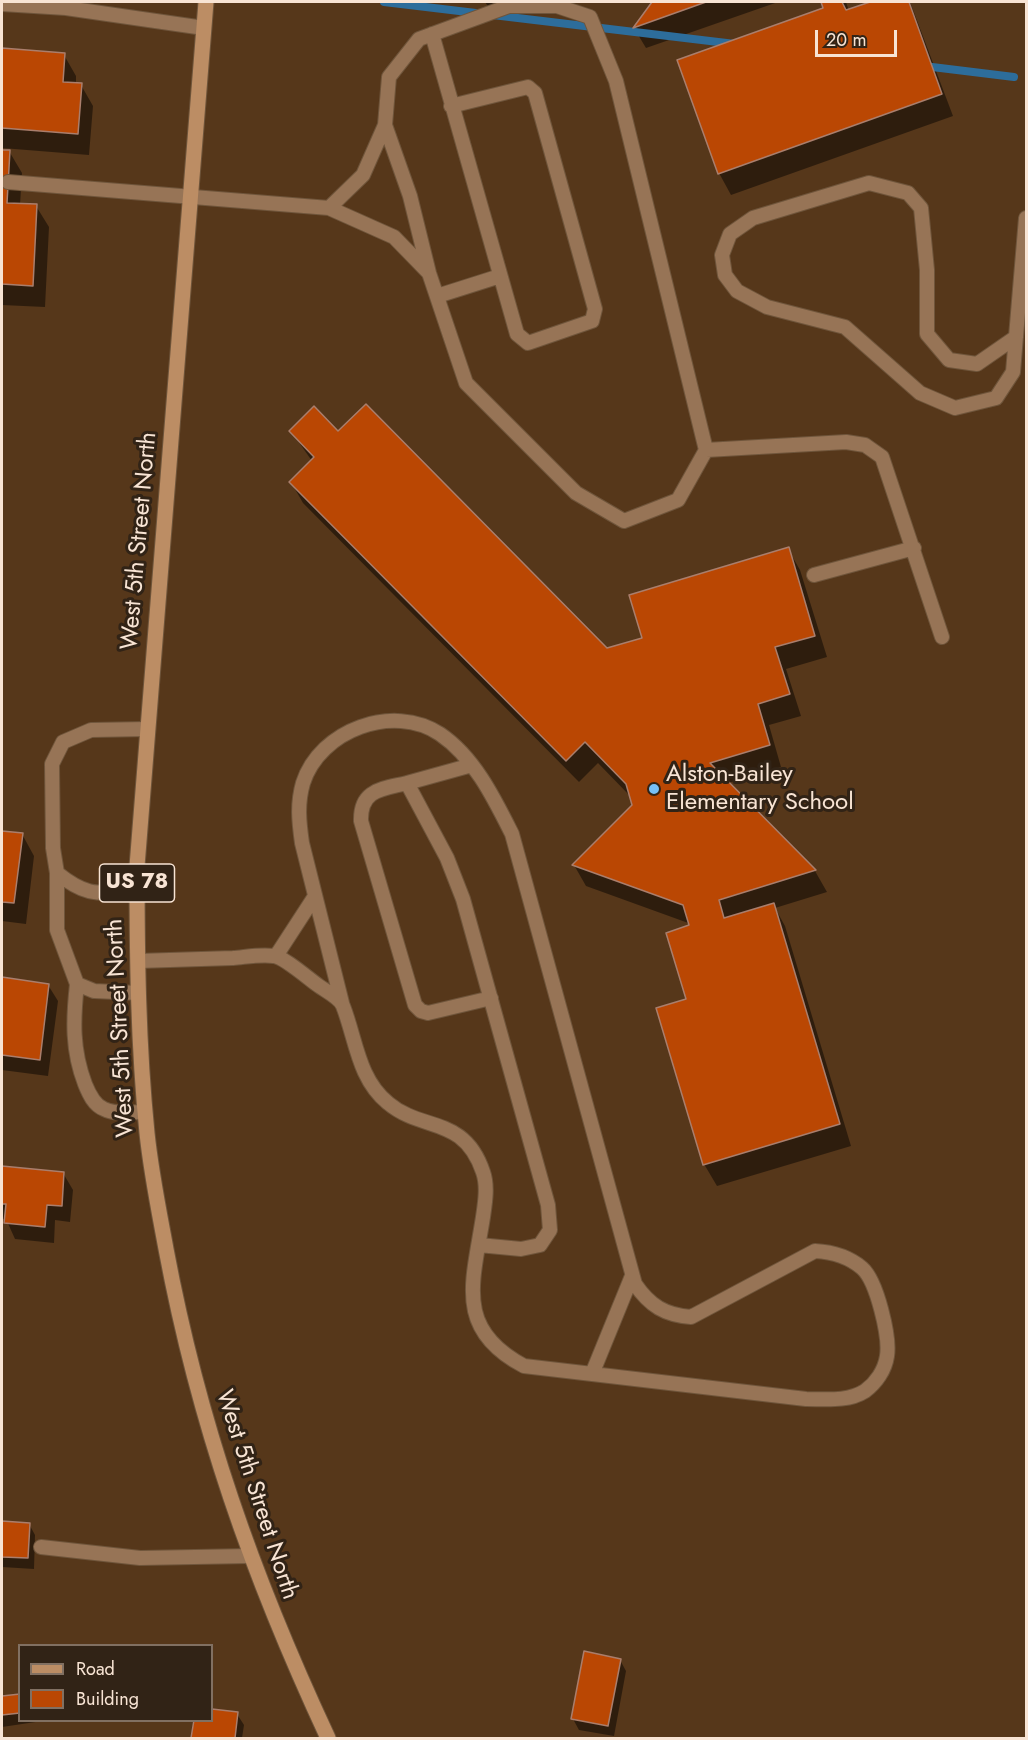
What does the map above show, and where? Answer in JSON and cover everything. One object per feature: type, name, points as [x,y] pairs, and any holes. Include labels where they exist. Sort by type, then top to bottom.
[{"type":"main road","name":"West 5th Street North","points":[[206,2],[137,892],[138,993],[145,1112],[160,1220],[177,1305],[202,1409],[250,1556],[281,1636],[328,1738]]},
{"type":"lane","points":[[2,4],[66,9],[204,28]]},
{"type":"lane","points":[[329,208],[363,175],[385,125],[390,77],[418,39],[509,6],[557,6],[590,17],[616,81],[706,450],[678,500],[624,521],[576,493],[466,383],[429,273],[411,196],[385,125]]},
{"type":"lane","points":[[432,34],[451,106],[517,334],[528,343],[592,321],[595,309],[536,93],[528,87],[451,106]]},
{"type":"lane","points":[[8,182],[190,199],[329,208],[394,237],[429,273]]},
{"type":"lane","points":[[1016,337],[977,364],[949,360],[927,334],[927,270],[921,208],[908,193],[869,183],[753,218],[730,234],[722,255],[724,275],[737,291],[767,307],[845,327],[920,393],[955,408],[996,398],[1014,372],[1026,218]]},
{"type":"lane","points":[[437,296],[500,276]]},
{"type":"lane","points":[[706,450],[846,442],[864,445],[882,458],[942,637]]},
{"type":"lane","points":[[814,575],[914,548]]},
{"type":"lane","points":[[395,721],[419,725],[439,733],[472,765],[502,814],[521,858],[632,1276],[645,1299],[659,1310],[677,1316],[691,1317],[815,1251],[832,1252],[864,1270],[873,1284],[886,1333],[887,1355],[884,1367],[877,1380],[866,1390],[853,1396],[831,1400],[524,1366],[505,1356],[490,1342],[478,1324],[473,1302],[486,1186],[483,1172],[468,1146],[448,1128],[403,1113],[388,1104],[378,1093],[358,1054],[342,1003],[302,843],[299,802],[304,782],[312,766],[330,744],[349,731],[369,723],[395,721]]},
{"type":"lane","points":[[145,1112],[114,1112],[101,1109],[90,1097],[76,1060],[73,1025],[77,984],[57,930],[52,764],[63,742],[91,730],[148,729]]},
{"type":"lane","points":[[472,765],[371,794],[364,800],[361,809],[362,821],[412,997],[421,1011],[428,1013],[491,998]]},
{"type":"lane","points":[[407,783],[455,876],[491,998],[551,1222],[546,1238],[530,1248],[479,1245]]},
{"type":"lane","points":[[57,873],[88,893],[137,892]]},
{"type":"lane","points":[[276,956],[315,896]]},
{"type":"lane","points":[[138,962],[276,956],[342,1003]]},
{"type":"lane","points":[[77,984],[94,991],[138,993]]},
{"type":"lane","points":[[592,1374],[632,1276]]},
{"type":"lane","points":[[41,1547],[140,1558],[250,1556]]},
{"type":"building","points":[[652,2],[706,2],[633,28]]},
{"type":"building","points":[[821,2],[842,2],[846,10],[870,2],[909,2],[942,94],[718,174],[677,60],[823,8]]},
{"type":"building","points":[[2,48],[65,53],[63,82],[82,83],[78,134],[2,128]]},
{"type":"building","points":[[2,150],[10,150],[7,203],[37,204],[33,286],[2,284]]},
{"type":"building","points":[[366,404],[607,648],[642,638],[629,595],[789,547],[815,636],[775,647],[790,694],[758,704],[770,745],[710,763],[816,870],[719,900],[724,918],[774,903],[840,1124],[703,1165],[656,1008],[686,999],[666,933],[689,925],[683,905],[572,865],[632,805],[626,784],[585,742],[566,761],[289,482],[314,457],[289,431],[314,406],[338,431]]},
{"type":"building","points":[[2,831],[23,833],[14,903],[2,902]]},
{"type":"building","points":[[2,977],[49,984],[40,1060],[2,1055]]},
{"type":"building","points":[[2,1166],[64,1172],[62,1206],[47,1205],[45,1227],[4,1223],[6,1204],[2,1204]]},
{"type":"building","points":[[2,1521],[30,1523],[28,1558],[2,1557]]},
{"type":"building","points":[[584,1651],[621,1659],[608,1726],[571,1719]]},
{"type":"building","points":[[18,1694],[18,1713],[2,1715],[2,1696]]},
{"type":"building","points":[[213,1709],[238,1712],[235,1738],[191,1738],[194,1722],[213,1722]]},
{"type":"waterway","points":[[384,2],[735,44]]},
{"type":"waterway","points":[[924,66],[1014,77]]},
{"type":"place","name":"Alston-Bailey Elementary School","points":[[654,789]]}]
